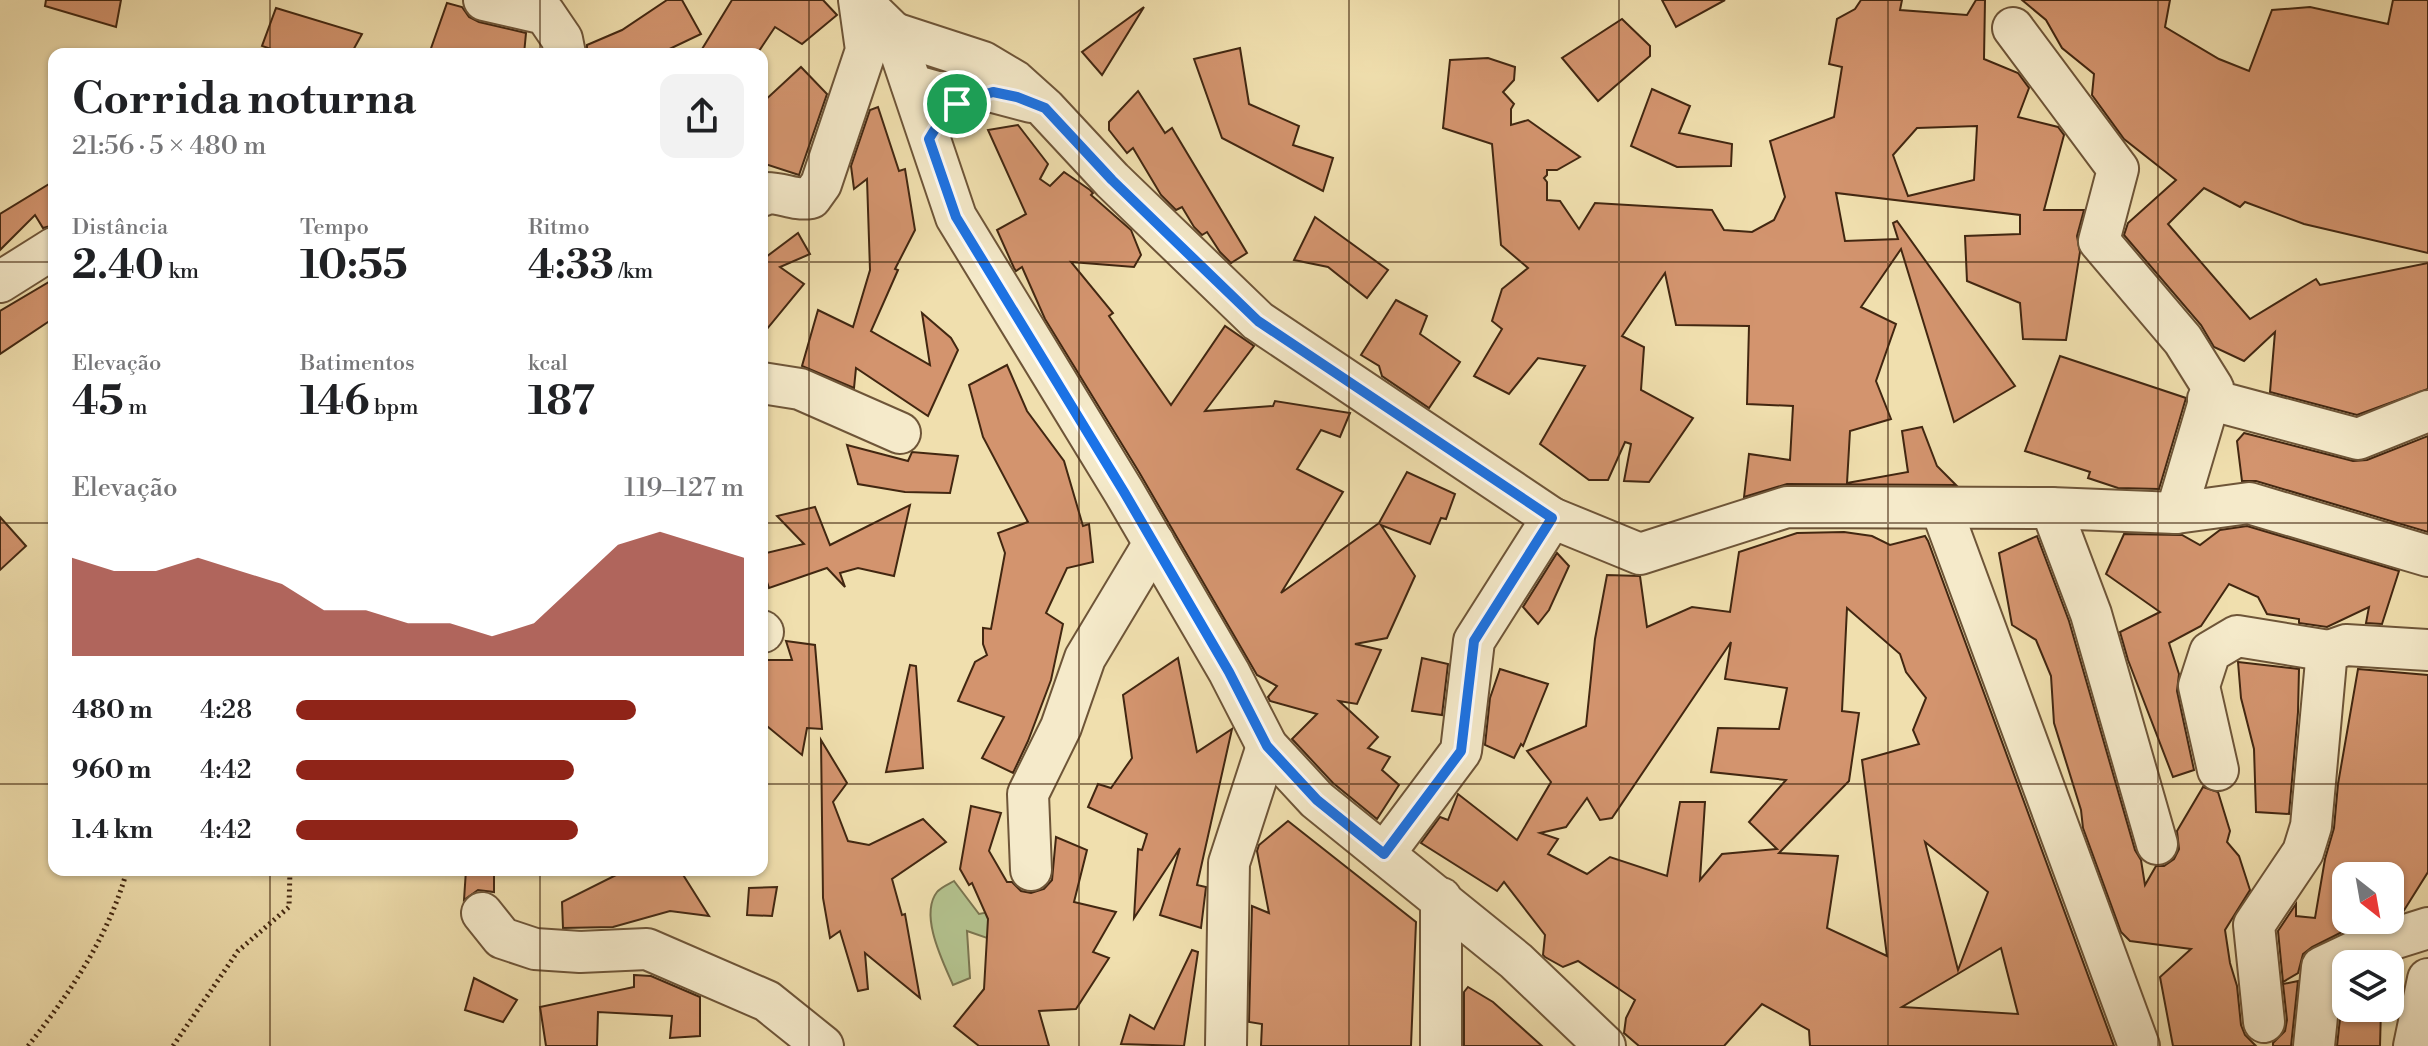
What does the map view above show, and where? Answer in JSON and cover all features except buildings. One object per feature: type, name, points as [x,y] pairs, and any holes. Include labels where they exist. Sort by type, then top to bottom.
[{"type":"street","points":[[484,0],[546,7],[564,48]]},
{"type":"street","points":[[859,0],[894,33],[983,62],[1015,81],[1258,321],[1552,518],[1640,554],[1787,507],[2051,508],[2176,513],[2249,503],[2428,556]]},
{"type":"street","points":[[768,193],[778,192],[798,200],[811,198],[821,184],[866,50],[859,0]]},
{"type":"street","points":[[2013,28],[2118,169],[2099,241],[2183,340],[2213,388],[2176,513]]},
{"type":"street","points":[[894,33],[963,229],[1154,543],[1229,672],[1267,746],[1317,800],[1516,961],[1605,1046]]},
{"type":"street","points":[[912,85],[937,92],[993,92],[1045,108]]},
{"type":"street","points":[[929,139],[942,115],[957,104],[993,92]]},
{"type":"street","points":[[0,282],[48,252]]},
{"type":"street","points":[[768,384],[800,389],[900,433]]},
{"type":"street","points":[[2208,399],[2358,439],[2428,411]]},
{"type":"street","points":[[1941,508],[2139,1046]]},
{"type":"street","points":[[2051,508],[2091,614],[2157,844]]},
{"type":"street","points":[[1384,854],[1461,751],[1474,641],[1552,518]]},
{"type":"street","points":[[1031,870],[1028,794],[1061,727],[1085,658],[1154,543]]},
{"type":"street","points":[[2218,770],[2199,686],[2210,652],[2237,636],[2329,651],[2346,645],[2428,650]]},
{"type":"street","points":[[2264,1022],[2254,925],[2303,852],[2311,826],[2329,651]]},
{"type":"street","points":[[1226,1046],[1229,863],[1267,746]]},
{"type":"street","points":[[1441,898],[1441,1046]]},
{"type":"street","points":[[482,913],[502,938],[535,949],[580,952],[647,949],[767,1001],[823,1046]]},
{"type":"street","points":[[2314,1046],[2322,967],[2358,950],[2428,928]]},
{"type":"street","points":[[2414,1046],[2428,979]]},
{"type":"path","points":[[28,1046],[69,994],[118,902],[125,876]]},
{"type":"path","points":[[173,1046],[238,951],[289,907],[290,876]]},
{"type":"green space","points":[[954,881],[979,914],[1005,909],[1012,922],[987,938],[967,931],[970,978],[953,985],[934,938],[930,913],[937,892]]},
{"type":"route","points":[[993,92],[1045,108],[1112,180],[1258,321],[1552,518],[1474,641],[1461,751],[1384,854],[1317,800],[1267,746],[1229,672],[1124,492],[956,217],[929,139],[942,115],[957,104],[993,92]]}]
